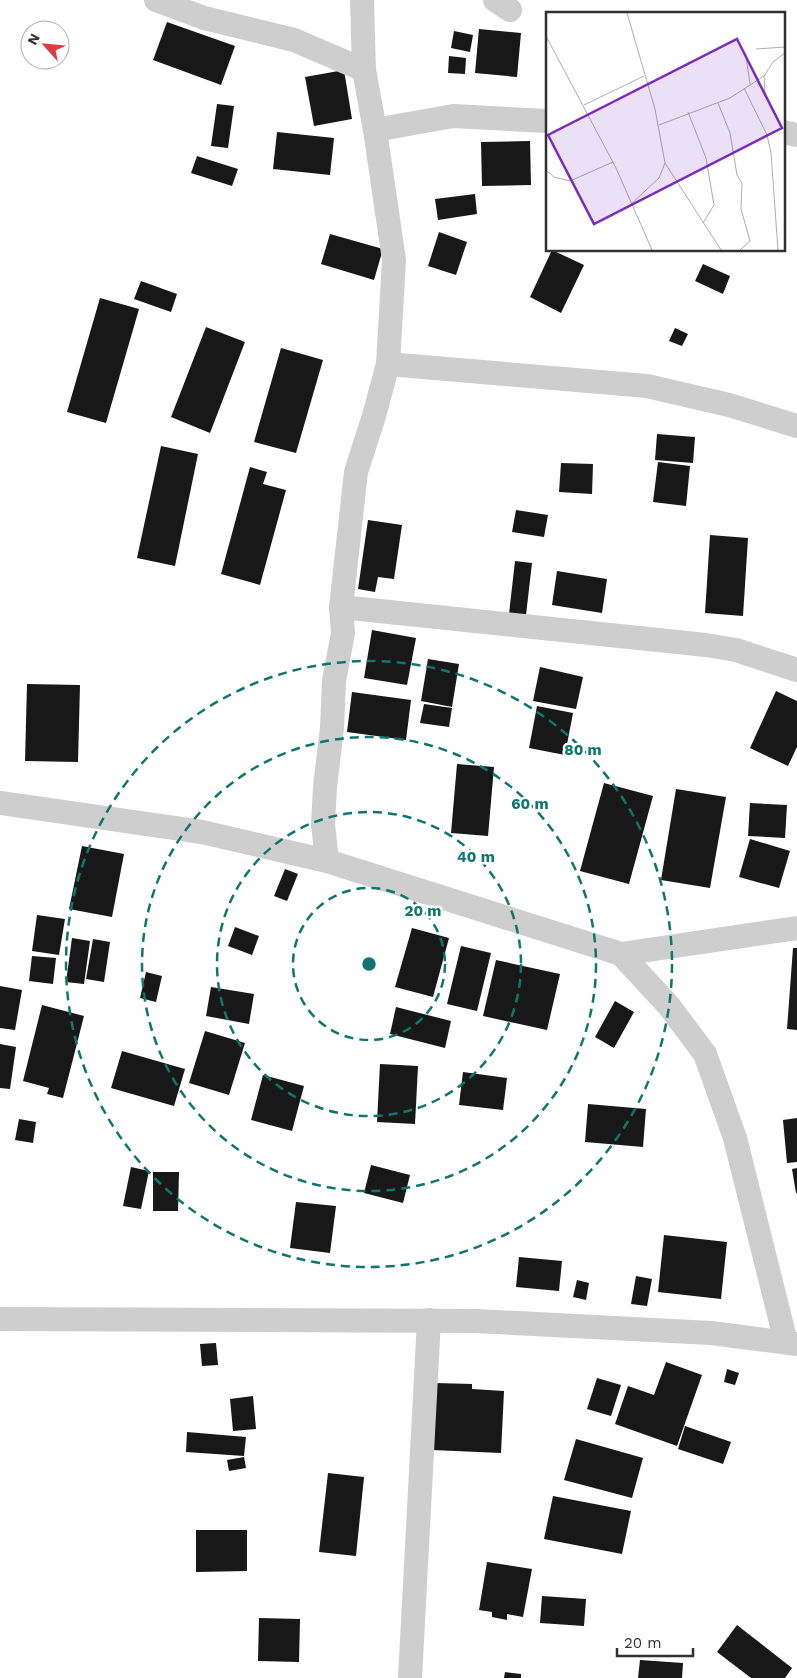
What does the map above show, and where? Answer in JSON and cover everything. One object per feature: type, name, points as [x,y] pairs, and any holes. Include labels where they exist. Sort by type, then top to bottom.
[{"type":"street","points":[[156,0],[204,18],[294,40],[364,70]]},
{"type":"street","points":[[327,861],[323,824],[325,787],[332,728],[334,681],[343,633],[341,607],[356,472],[388,364],[394,260],[376,130],[364,70],[362,0]]},
{"type":"street","points":[[376,130],[453,116],[546,121]]},
{"type":"street","points":[[784,132],[797,135]]},
{"type":"street","points":[[388,364],[647,386],[729,405],[797,426]]},
{"type":"street","points":[[341,607],[706,645],[736,650],[797,670]]},
{"type":"street","points":[[0,803],[202,832],[327,861],[621,954],[797,928]]},
{"type":"street","points":[[0,1319],[476,1321],[711,1333],[791,1343],[735,1138],[705,1054],[669,1006],[621,954]]},
{"type":"street","points":[[410,1678],[429,1320]]},
{"type":"building","points":[[167,22],[235,46],[221,85],[153,60]]},
{"type":"building","points":[[479,29],[521,33],[517,77],[475,73]]},
{"type":"building","points":[[454,31],[473,35],[470,52],[451,48]]},
{"type":"building","points":[[449,56],[466,58],[465,74],[448,73]]},
{"type":"building","points":[[344,70],[352,119],[314,126],[305,77]]},
{"type":"building","points":[[217,104],[234,106],[228,148],[211,146]]},
{"type":"building","points":[[277,132],[334,138],[330,175],[273,169]]},
{"type":"building","points":[[530,141],[531,185],[482,186],[481,142]]},
{"type":"building","points":[[197,156],[238,169],[232,186],[191,173]]},
{"type":"building","points":[[475,194],[477,214],[438,220],[435,199]]},
{"type":"building","points":[[439,232],[467,242],[456,275],[428,266]]},
{"type":"building","points":[[330,234],[383,249],[374,280],[321,264]]},
{"type":"building","points":[[552,251],[584,265],[561,313],[530,297]]},
{"type":"building","points":[[703,264],[730,276],[723,294],[695,281]]},
{"type":"building","points":[[141,281],[177,294],[171,312],[134,299]]},
{"type":"building","points":[[100,298],[139,309],[106,423],[67,412]]},
{"type":"building","points":[[206,327],[245,342],[210,433],[171,417]]},
{"type":"building","points":[[675,328],[688,334],[682,346],[669,341]]},
{"type":"building","points":[[281,348],[323,360],[296,453],[254,442]]},
{"type":"building","points":[[657,434],[695,437],[693,463],[655,460]]},
{"type":"building","points":[[161,446],[198,454],[175,566],[137,558]]},
{"type":"building","points":[[658,462],[690,466],[686,506],[653,502]]},
{"type":"building","points":[[561,463],[593,464],[592,494],[559,492]]},
{"type":"building","points":[[250,467],[267,472],[263,484],[286,490],[260,585],[221,574]]},
{"type":"building","points":[[516,510],[548,515],[544,537],[512,532]]},
{"type":"building","points":[[368,520],[402,525],[394,579],[378,577],[375,592],[358,589]]},
{"type":"building","points":[[710,535],[748,538],[743,616],[705,613]]},
{"type":"building","points":[[515,561],[532,563],[526,615],[509,614]]},
{"type":"building","points":[[557,571],[607,579],[602,613],[552,605]]},
{"type":"building","points":[[372,630],[416,638],[407,685],[364,678]]},
{"type":"building","points":[[428,659],[459,664],[452,707],[421,701]]},
{"type":"building","points":[[540,667],[583,677],[576,709],[533,701]]},
{"type":"building","points":[[27,684],[80,685],[78,762],[25,761]]},
{"type":"building","points":[[776,691],[797,701],[797,747],[788,766],[750,748]]},
{"type":"building","points":[[352,692],[411,700],[406,740],[347,732]]},
{"type":"building","points":[[424,704],[452,708],[449,727],[420,723]]},
{"type":"building","points":[[537,706],[573,713],[565,755],[529,748]]},
{"type":"building","points":[[457,764],[494,767],[488,836],[451,833]]},
{"type":"building","points":[[604,783],[653,796],[629,884],[580,871]]},
{"type":"building","points":[[676,789],[726,797],[710,888],[661,880]]},
{"type":"building","points":[[750,803],[787,805],[785,838],[748,836]]},
{"type":"building","points":[[750,839],[790,851],[779,888],[739,877]]},
{"type":"building","points":[[82,846],[124,854],[112,917],[69,909]]},
{"type":"building","points":[[285,869],[298,874],[287,901],[274,896]]},
{"type":"building","points":[[37,915],[65,919],[59,955],[32,951]]},
{"type":"building","points":[[235,927],[259,936],[252,955],[228,946]]},
{"type":"building","points":[[412,928],[449,938],[433,997],[395,987]]},
{"type":"building","points":[[72,938],[90,941],[84,984],[66,982]]},
{"type":"building","points":[[93,939],[110,942],[104,982],[86,979]]},
{"type":"building","points":[[461,946],[491,953],[477,1011],[447,1004]]},
{"type":"building","points":[[793,948],[797,948],[797,1030],[787,1029]]},
{"type":"building","points":[[32,956],[56,958],[53,984],[29,981]]},
{"type":"building","points":[[496,960],[560,974],[547,1030],[483,1016]]},
{"type":"building","points":[[146,972],[162,976],[156,1002],[140,998]]},
{"type":"building","points":[[0,986],[22,990],[15,1030],[0,1028]]},
{"type":"building","points":[[211,987],[254,994],[249,1024],[206,1016]]},
{"type":"building","points":[[615,1001],[634,1012],[614,1048],[595,1037]]},
{"type":"building","points":[[42,1005],[84,1016],[63,1098],[47,1094],[49,1088],[23,1081]]},
{"type":"building","points":[[396,1007],[451,1021],[445,1048],[390,1034]]},
{"type":"building","points":[[205,1031],[245,1043],[229,1095],[189,1083]]},
{"type":"building","points":[[0,1044],[16,1047],[10,1089],[0,1088]]},
{"type":"building","points":[[122,1051],[185,1069],[174,1106],[111,1088]]},
{"type":"building","points":[[380,1064],[418,1066],[415,1124],[377,1122]]},
{"type":"building","points":[[463,1072],[507,1078],[503,1110],[459,1105]]},
{"type":"building","points":[[263,1075],[304,1086],[292,1131],[251,1120]]},
{"type":"building","points":[[588,1104],[646,1109],[643,1147],[585,1142]]},
{"type":"building","points":[[797,1118],[797,1162],[787,1163],[783,1120]]},
{"type":"building","points":[[19,1119],[36,1122],[33,1143],[15,1140]]},
{"type":"building","points":[[371,1165],[410,1175],[403,1203],[364,1193]]},
{"type":"building","points":[[131,1167],[149,1171],[141,1209],[123,1206]]},
{"type":"building","points":[[797,1168],[797,1193],[796,1193],[792,1169]]},
{"type":"building","points":[[153,1172],[179,1172],[178,1211],[153,1211]]},
{"type":"building","points":[[296,1202],[336,1206],[330,1253],[290,1248]]},
{"type":"building","points":[[664,1235],[727,1242],[721,1299],[658,1292]]},
{"type":"building","points":[[519,1257],[562,1261],[559,1291],[516,1287]]},
{"type":"building","points":[[636,1276],[652,1279],[647,1306],[631,1304]]},
{"type":"building","points":[[577,1280],[589,1283],[586,1300],[573,1297]]},
{"type":"building","points":[[216,1343],[218,1365],[202,1366],[200,1344]]},
{"type":"building","points":[[666,1362],[702,1375],[677,1446],[615,1424],[628,1386],[654,1395]]},
{"type":"building","points":[[727,1369],[739,1373],[735,1385],[724,1382]]},
{"type":"building","points":[[597,1378],[621,1385],[611,1416],[587,1409]]},
{"type":"building","points":[[435,1383],[472,1384],[472,1389],[504,1391],[501,1453],[432,1450]]},
{"type":"building","points":[[253,1396],[256,1429],[233,1431],[230,1399]]},
{"type":"building","points":[[685,1426],[731,1442],[723,1464],[678,1449]]},
{"type":"building","points":[[187,1432],[246,1437],[244,1456],[186,1452]]},
{"type":"building","points":[[576,1439],[643,1458],[632,1498],[564,1480]]},
{"type":"building","points":[[244,1457],[246,1468],[229,1471],[227,1460]]},
{"type":"building","points":[[328,1473],[364,1477],[356,1556],[319,1552]]},
{"type":"building","points":[[553,1496],[631,1511],[622,1554],[544,1539]]},
{"type":"building","points":[[196,1530],[247,1530],[247,1571],[196,1572]]},
{"type":"building","points":[[487,1562],[532,1569],[523,1617],[507,1614],[507,1620],[492,1617],[492,1612],[479,1610]]},
{"type":"building","points":[[542,1596],[586,1599],[584,1626],[540,1623]]},
{"type":"building","points":[[259,1618],[300,1619],[299,1662],[258,1661]]},
{"type":"building","points":[[737,1625],[792,1668],[785,1678],[751,1678],[717,1652]]},
{"type":"building","points":[[640,1660],[683,1663],[682,1678],[638,1678]]},
{"type":"building","points":[[505,1672],[521,1674],[521,1678],[504,1678]]}]
